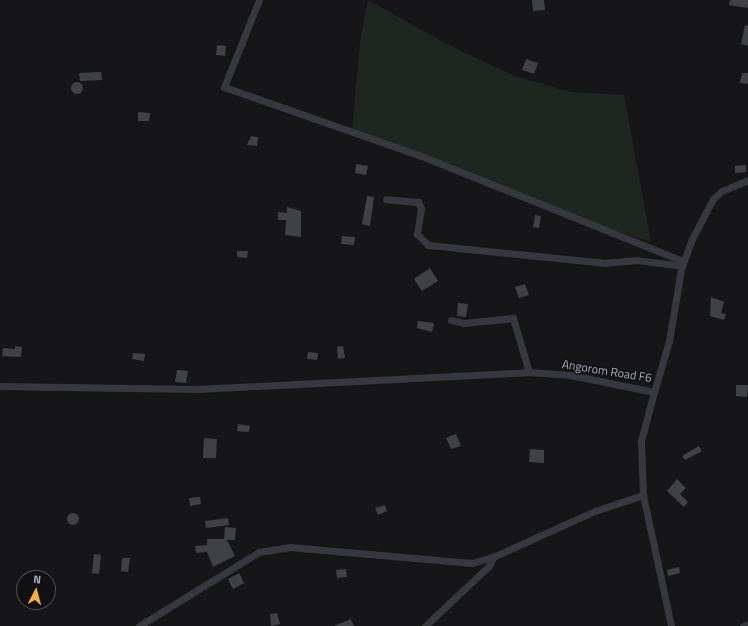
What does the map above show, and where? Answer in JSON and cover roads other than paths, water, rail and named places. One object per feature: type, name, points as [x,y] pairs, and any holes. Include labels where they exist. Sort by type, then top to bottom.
[{"type":"street","points":[[259,0],[224,87],[424,157],[683,261]]},
{"type":"street","name":"Angorom Road F6","points":[[0,386],[197,389],[529,372],[570,375],[654,392],[669,341],[683,261],[713,199],[722,191],[748,180]]},
{"type":"street","points":[[386,199],[418,202],[421,208],[417,234],[428,245],[606,263],[638,260],[676,265],[683,261]]},
{"type":"street","points":[[452,320],[464,323],[513,318],[529,372]]},
{"type":"street","points":[[654,392],[641,441],[643,495],[671,626]]},
{"type":"street","points":[[140,626],[249,558],[273,549],[318,549],[472,562],[493,557],[566,523],[643,495]]},
{"type":"street","points":[[425,626],[485,570],[493,557]]},
{"type":"street","points":[[743,626],[748,624]]}]
